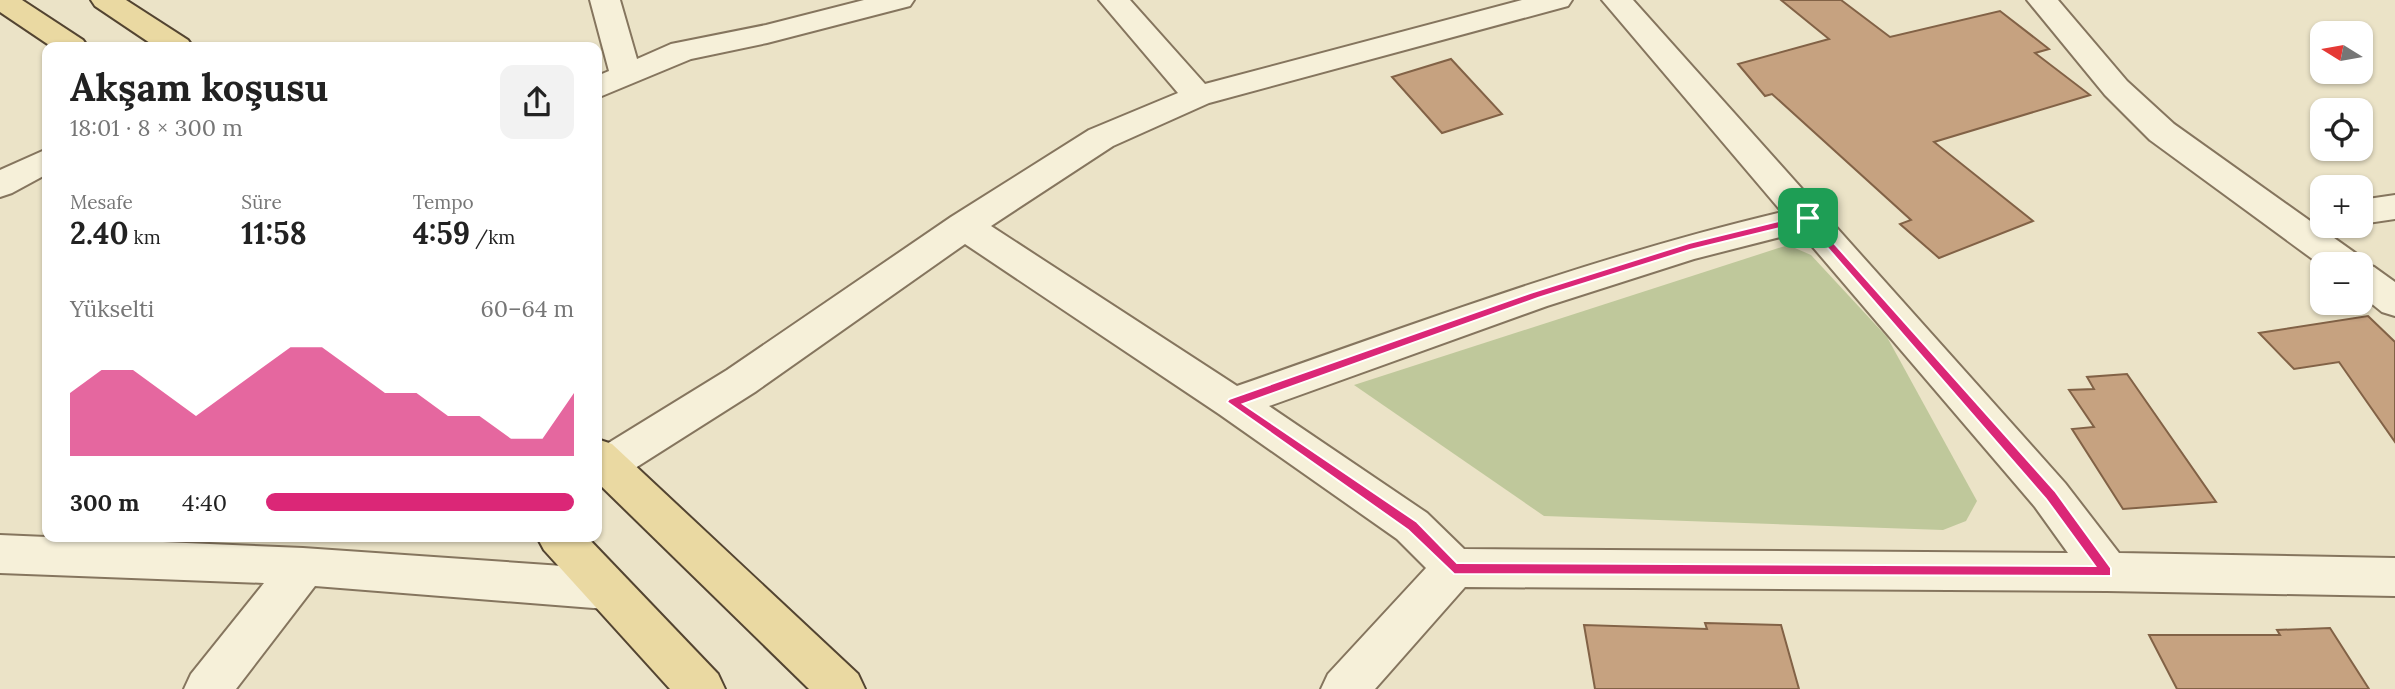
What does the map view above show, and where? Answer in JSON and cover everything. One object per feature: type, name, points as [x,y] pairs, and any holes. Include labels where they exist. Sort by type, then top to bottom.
[{"type":"main road","points":[[2,0],[65,42]]},
{"type":"main road","points":[[106,0],[169,42]]},
{"type":"main road","points":[[602,462],[841,689]]},
{"type":"main road","points":[[564,542],[701,689]]},
{"type":"street","points":[[606,0],[626,75]]},
{"type":"street","points":[[602,86],[682,51],[816,22],[900,0]]},
{"type":"street","points":[[1114,0],[1198,96]]},
{"type":"street","points":[[602,460],[741,381],[964,226],[1101,138],[1198,96],[1511,5],[1557,0]]},
{"type":"street","points":[[1618,0],[2050,495],[2107,572]]},
{"type":"street","points":[[2042,0],[2089,58],[2162,132],[2328,252]]},
{"type":"street","points":[[0,185],[42,163]]},
{"type":"street","points":[[2373,210],[2395,207]]},
{"type":"street","points":[[1233,402],[1534,296],[1689,247],[1808,218]]},
{"type":"street","points":[[2286,223],[2310,220]]},
{"type":"street","points":[[964,226],[1233,402],[1412,526],[1454,568],[2107,572],[2395,577]]},
{"type":"street","points":[[2373,285],[2395,302]]},
{"type":"street","points":[[0,554],[90,555],[304,567],[606,589]]},
{"type":"street","points":[[208,689],[304,567]]},
{"type":"street","points":[[1345,689],[1454,568]]},
{"type":"green space","points":[[1788,245],[1811,255],[1887,337],[1977,501],[1966,521],[1943,530],[1544,516],[1354,385]]},
{"type":"building","points":[[1781,0],[1841,0],[1890,37],[2000,11],[2049,49],[2035,53],[2090,95],[1934,142],[2033,221],[1939,258],[1900,224],[1911,220],[1772,94],[1765,96],[1738,64],[1829,39]]},
{"type":"building","points":[[1451,59],[1502,114],[1442,133],[1392,77]]},
{"type":"building","points":[[2368,316],[2395,342],[2395,442],[2339,362],[2294,369],[2259,333]]},
{"type":"building","points":[[2127,374],[2216,502],[2123,509],[2072,429],[2094,427],[2069,390],[2094,389],[2087,377]]},
{"type":"building","points":[[1705,623],[1781,625],[1799,689],[1595,689],[1584,625],[1707,629]]},
{"type":"building","points":[[2330,628],[2369,689],[2177,689],[2149,635],[2280,635],[2277,630]]},
{"type":"route","points":[[1808,218],[2050,495],[2107,572],[1454,568],[1412,526],[1233,402],[1534,296],[1689,247],[1808,218]]}]
